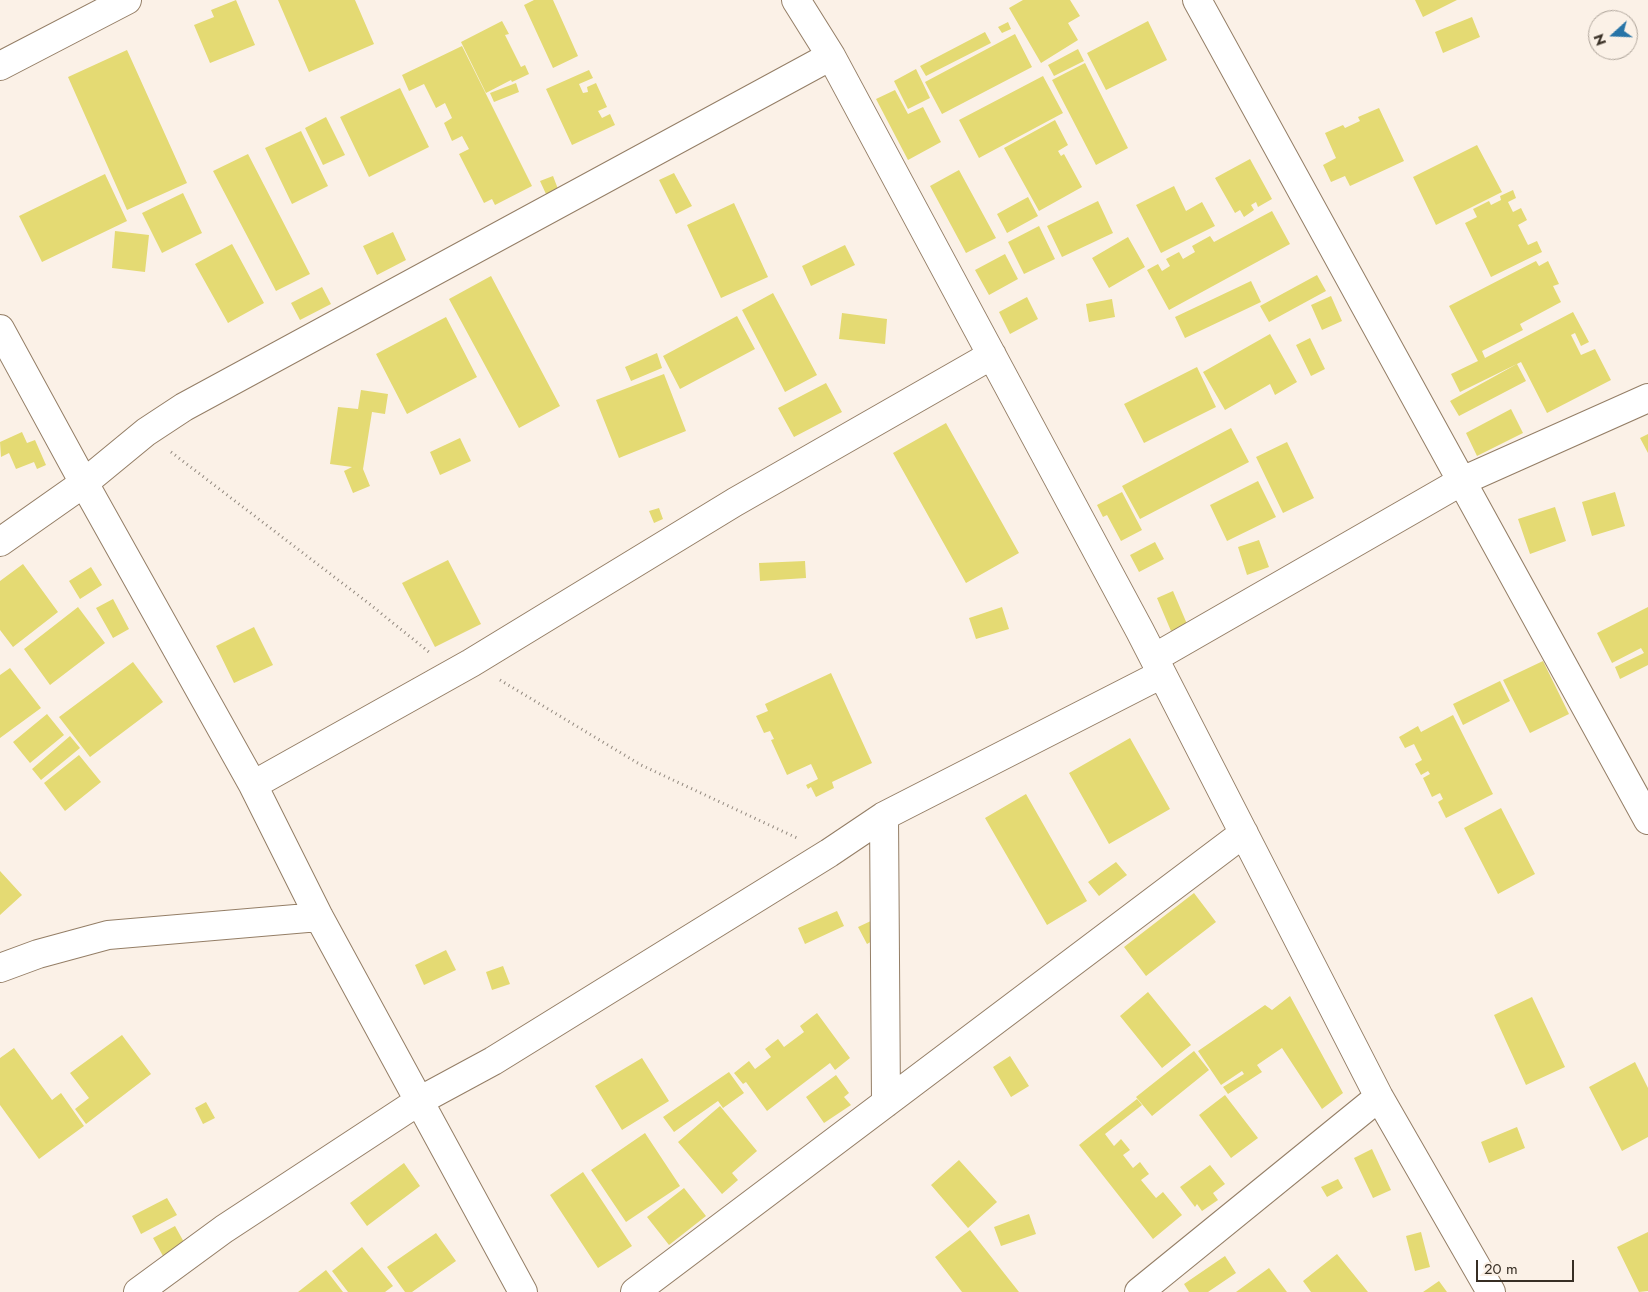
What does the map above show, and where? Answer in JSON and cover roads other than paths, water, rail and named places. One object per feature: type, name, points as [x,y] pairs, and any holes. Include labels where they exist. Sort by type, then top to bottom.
[{"type":"street","points":[[0,66],[127,0]]},
{"type":"street","points":[[796,0],[831,56],[1158,666],[1379,1097],[1491,1292]]},
{"type":"street","points":[[1197,0],[1648,820]]},
{"type":"street","points":[[0,542],[84,483],[146,432],[184,406],[831,56]]},
{"type":"street","points":[[0,329],[253,785],[319,917],[523,1292]]},
{"type":"street","points":[[253,785],[471,663],[735,502],[992,354]]},
{"type":"street","points":[[138,1292],[224,1229],[418,1100],[493,1061],[829,853],[884,816],[1158,666],[1462,482],[1648,398]]},
{"type":"street","points":[[884,816],[886,1103]]},
{"type":"street","points":[[635,1292],[1244,833]]},
{"type":"street","points":[[0,968],[38,954],[108,935],[319,917]]},
{"type":"street","points":[[1139,1292],[1379,1097]]}]
